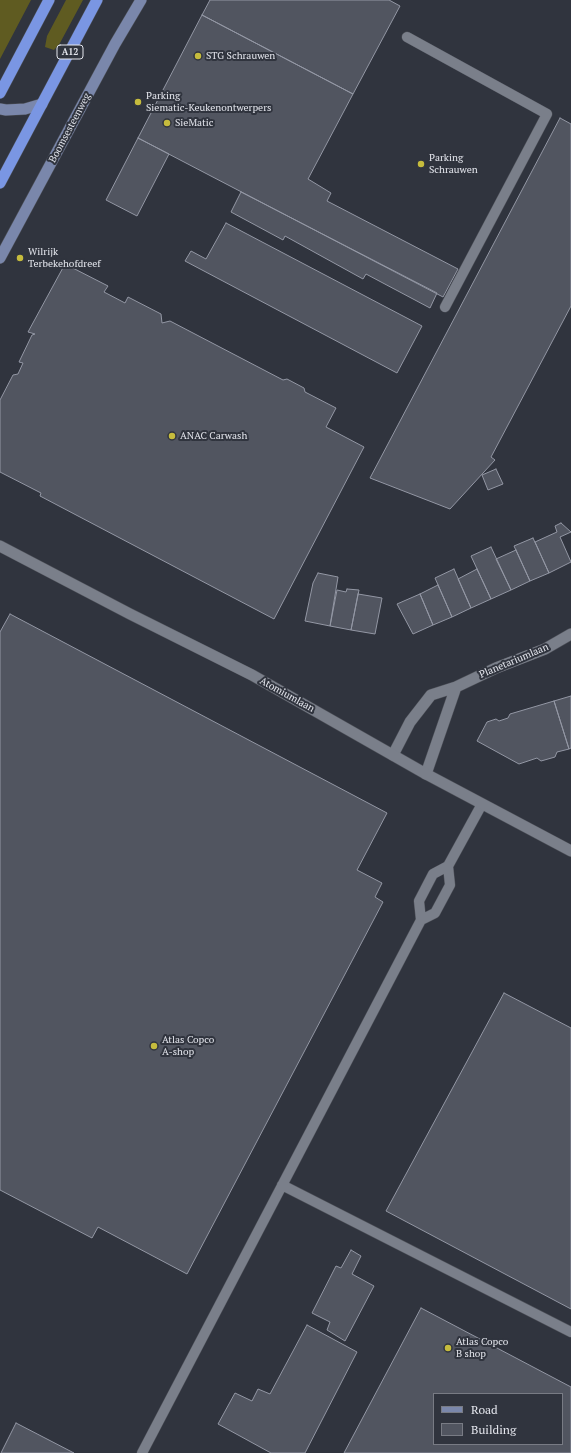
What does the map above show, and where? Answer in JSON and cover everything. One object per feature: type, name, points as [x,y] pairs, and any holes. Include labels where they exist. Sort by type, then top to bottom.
[{"type":"highway","points":[[0,93],[49,0]]},
{"type":"highway","name":"A12","points":[[0,183],[97,0]]},
{"type":"main road","name":"Boomsesteenweg","points":[[0,258],[115,44],[141,0]]},
{"type":"main road","points":[[0,108],[6,110],[25,109],[42,104]]},
{"type":"street","name":"Atomiumlaan","points":[[0,546],[130,614],[252,675],[426,774],[571,851]]},
{"type":"street","name":"Planetariumlaan","points":[[393,755],[410,722],[431,696],[456,687],[496,668],[545,649],[571,634]]},
{"type":"street","points":[[426,774],[456,687]]},
{"type":"lane","points":[[407,37],[547,114],[445,307]]},
{"type":"lane","points":[[421,920],[418,901],[433,874],[448,866],[482,804]]},
{"type":"lane","points":[[142,1453],[421,920],[435,913],[450,884],[448,866]]},
{"type":"lane","points":[[282,1185],[571,1332]]},
{"type":"shaded area","points":[[0,0],[31,0],[0,59]]},
{"type":"shaded area","points":[[66,0],[83,0],[60,43],[54,50],[45,47],[47,36]]},
{"type":"building","points":[[210,0],[389,0],[400,6],[353,94],[202,15]]},
{"type":"building","points":[[202,15],[353,94],[308,179],[331,193],[327,201],[458,269],[443,297],[138,138]]},
{"type":"building","points":[[560,118],[571,124],[571,306],[491,457],[495,460],[450,509],[370,478]]},
{"type":"building","points":[[138,138],[169,154],[137,216],[106,200]]},
{"type":"building","points":[[241,192],[437,293],[430,308],[366,274],[363,279],[285,236],[283,240],[231,212]]},
{"type":"building","points":[[226,223],[422,326],[397,373],[185,261],[191,251],[206,259]]},
{"type":"building","name":"ANAC Carwash","points":[[65,264],[108,286],[104,292],[125,303],[128,297],[161,314],[162,323],[170,321],[283,380],[287,379],[304,388],[305,392],[336,408],[326,427],[364,447],[274,619],[40,496],[41,493],[0,472],[0,400],[13,375],[18,374],[23,363],[19,362],[32,335],[35,334],[28,332]]},
{"type":"building","points":[[496,469],[503,484],[488,490],[482,475]]},
{"type":"building","points":[[561,523],[571,532],[560,537],[571,562],[549,573],[535,542],[557,532],[555,526]]},
{"type":"building","points":[[533,538],[549,573],[530,581],[514,546]]},
{"type":"building","points":[[491,547],[511,590],[491,599],[471,556]]},
{"type":"building","points":[[516,550],[530,581],[511,590],[496,559]]},
{"type":"building","points":[[454,569],[471,608],[452,617],[435,578]]},
{"type":"building","points":[[477,569],[491,599],[471,608],[458,579]]},
{"type":"building","points":[[318,573],[338,577],[330,626],[305,621],[313,583]]},
{"type":"building","points":[[438,585],[452,617],[433,625],[420,594]]},
{"type":"building","points":[[347,589],[359,590],[351,630],[330,626],[337,590],[346,592]]},
{"type":"building","points":[[358,594],[382,598],[375,634],[351,630]]},
{"type":"building","points":[[420,594],[433,625],[413,634],[397,604]]},
{"type":"building","name":"Atlas Copco A-shop","points":[[10,614],[387,813],[357,870],[382,883],[375,897],[383,902],[187,1274],[98,1227],[92,1238],[0,1190],[0,632]]},
{"type":"building","points":[[571,696],[571,748],[569,749],[554,701]]},
{"type":"building","points":[[554,701],[569,749],[557,752],[555,757],[541,761],[537,758],[519,764],[477,741],[487,722],[496,719],[499,721],[508,718],[510,714]]},
{"type":"building","points":[[504,993],[571,1028],[571,1309],[386,1211]]},
{"type":"building","points":[[351,1250],[361,1256],[352,1274],[374,1286],[345,1341],[327,1330],[330,1322],[312,1313],[336,1266],[341,1268]]},
{"type":"building","name":"Atlas Copco B shop","points":[[421,1308],[571,1387],[571,1453],[344,1453]]},
{"type":"building","points":[[307,1325],[357,1352],[305,1453],[271,1453],[218,1424],[235,1393],[252,1401],[258,1389],[270,1394]]},
{"type":"building","points":[[16,1423],[74,1453],[1,1453]]},
{"type":"place","name":"STG Schrauwen","points":[[198,56]]},
{"type":"place","name":"Parking Siematic-Keukenontwerpers","points":[[138,102]]},
{"type":"place","name":"SieMatic","points":[[167,123]]},
{"type":"place","name":"Parking Schrauwen","points":[[421,164]]},
{"type":"place","name":"Wilrijk Terbekehofdreef","points":[[20,258]]},
{"type":"place","name":"ANAC Carwash","points":[[172,436]]},
{"type":"place","name":"Atlas Copco A-shop","points":[[154,1046]]},
{"type":"place","name":"Atlas Copco B shop","points":[[448,1348]]}]
